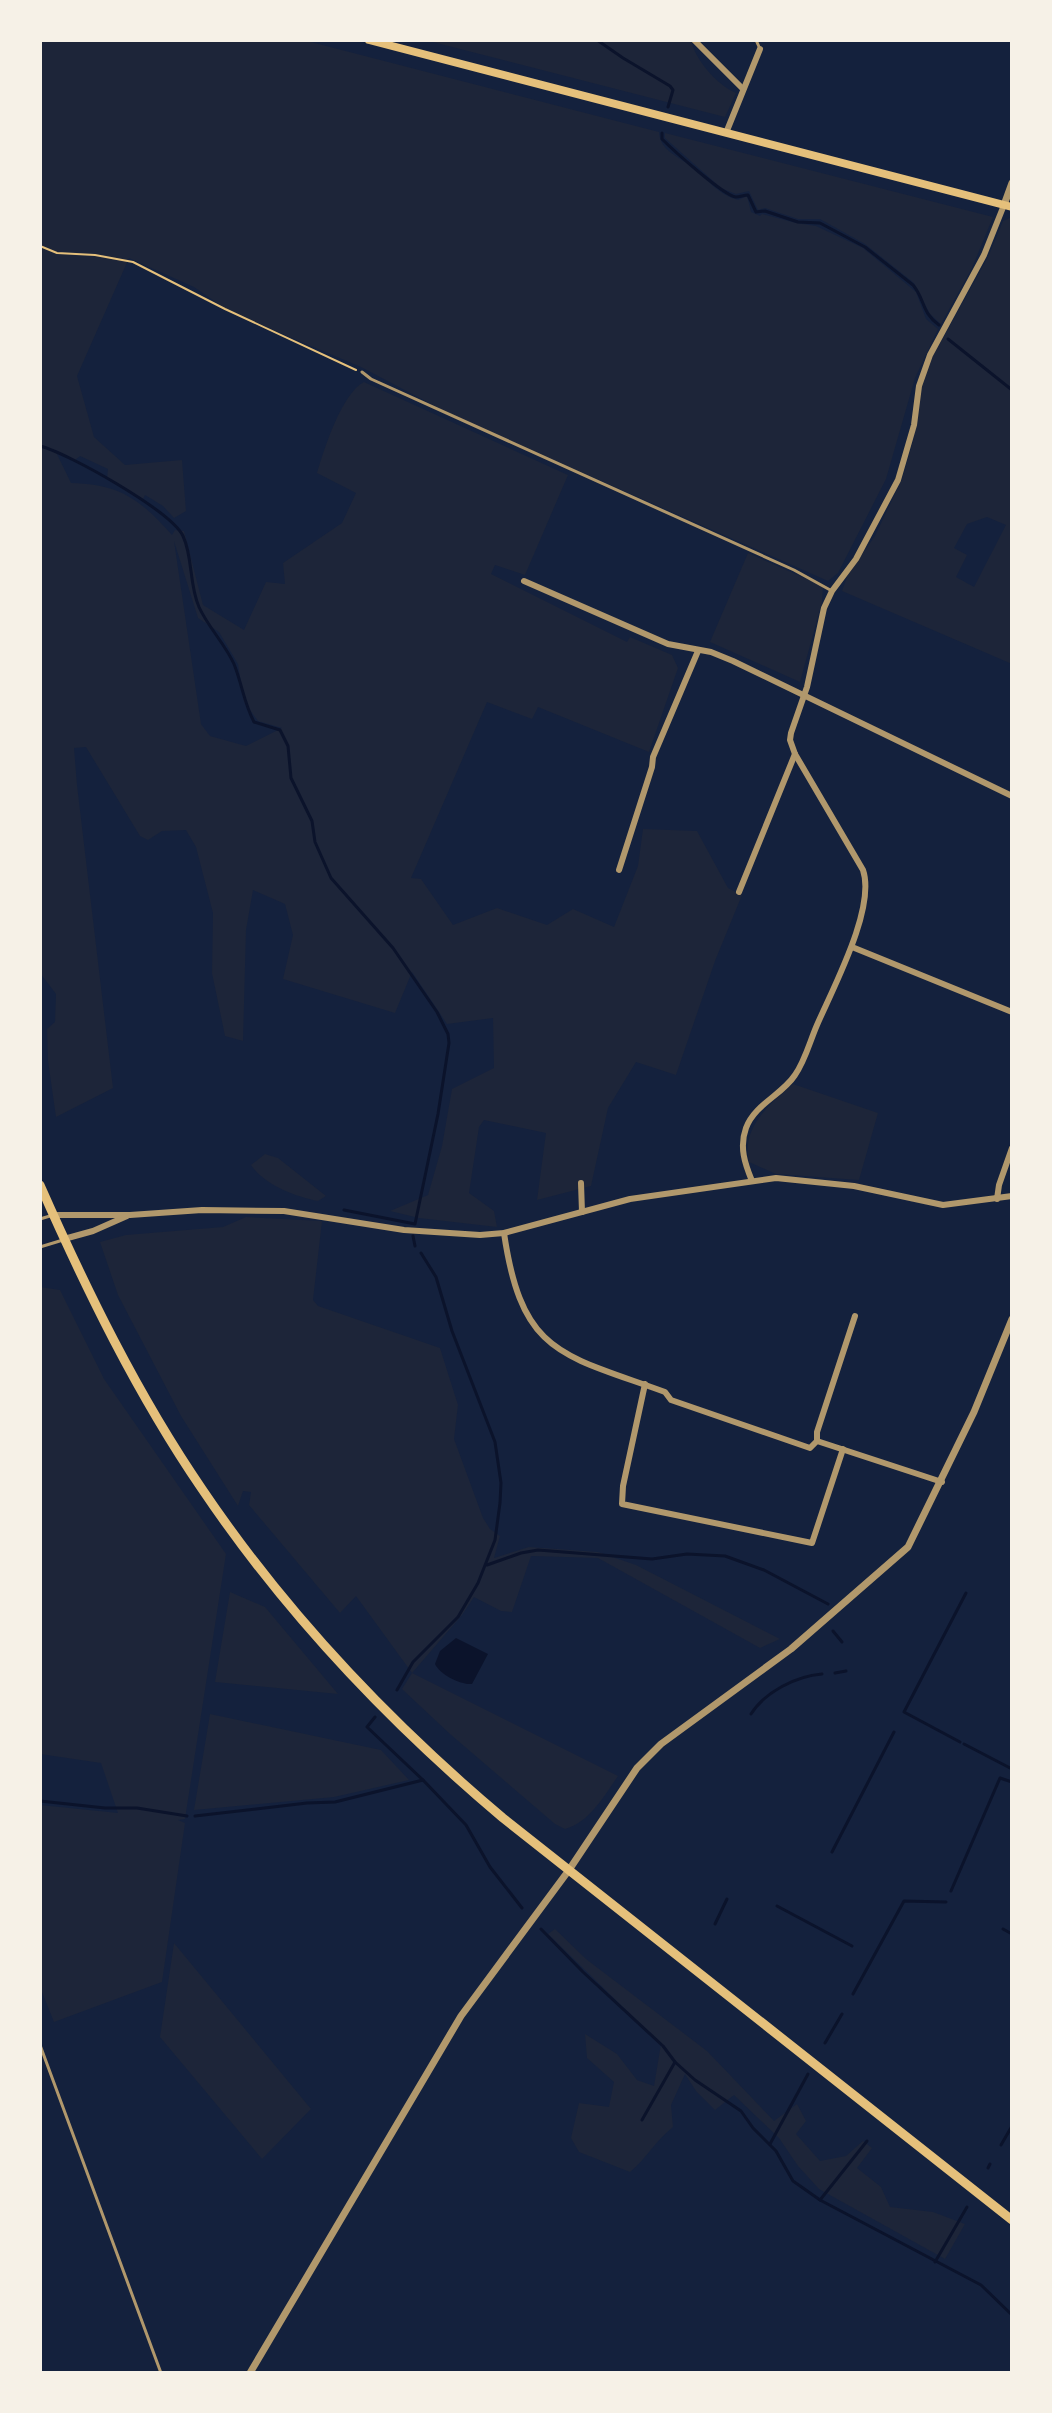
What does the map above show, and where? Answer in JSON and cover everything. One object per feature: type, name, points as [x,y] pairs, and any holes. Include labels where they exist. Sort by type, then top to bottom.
[{"type":"main road","points":[[369,40],[1008,206]]},
{"type":"main road","points":[[40,1185],[64,1239],[148,1401],[201,1487],[312,1632],[430,1754],[503,1818],[1012,2220]]},
{"type":"street","points":[[695,41],[743,89]]},
{"type":"street","points":[[726,133],[760,49]]},
{"type":"street","points":[[752,1181],[742,1147],[745,1130],[750,1118],[797,1072],[852,947],[867,891],[866,880],[795,754],[791,733],[805,694],[824,608],[832,591],[856,559],[898,480],[914,425],[919,386],[930,355],[1008,206],[1012,183]]},
{"type":"street","points":[[524,581],[668,644],[711,652],[805,694],[1012,796]]},
{"type":"street","points":[[619,870],[653,757],[698,651]]},
{"type":"street","points":[[739,892],[795,754]]},
{"type":"street","points":[[852,947],[1012,1012]]},
{"type":"street","points":[[997,1199],[996,1192],[1012,1148]]},
{"type":"street","points":[[53,1215],[130,1215],[202,1210],[284,1211],[404,1230],[480,1235],[504,1233],[630,1199],[776,1178],[814,1180],[943,1205],[1012,1196]]},
{"type":"street","points":[[581,1183],[582,1212]]},
{"type":"street","points":[[64,1239],[130,1215]]},
{"type":"street","points":[[504,1233],[518,1299],[527,1316],[553,1347],[576,1360],[665,1392],[671,1400],[810,1448],[817,1441],[817,1432],[855,1316]]},
{"type":"street","points":[[250,2373],[461,2016],[569,1870],[637,1768],[661,1744],[786,1653],[908,1547],[974,1412],[1012,1319]]},
{"type":"street","points":[[645,1384],[623,1486],[622,1504],[812,1543],[843,1449]]},
{"type":"street","points":[[817,1441],[942,1482]]},
{"type":"lane","points":[[756,40],[760,49]]},
{"type":"lane","points":[[362,372],[443,413],[794,570],[832,591]]},
{"type":"lane","points":[[40,1219],[53,1215]]},
{"type":"lane","points":[[40,1247],[64,1239]]},
{"type":"lane","points":[[40,2045],[161,2373]]},
{"type":"path","points":[[40,246],[57,253],[95,255],[133,262],[225,309],[362,372]]},
{"type":"shaded area","points":[[40,40],[303,40],[659,132],[666,149],[719,190],[738,200],[747,196],[751,212],[816,226],[863,248],[916,292],[926,319],[938,329],[915,378],[886,479],[838,573],[828,581],[452,415],[361,367],[230,312],[194,287],[129,258],[77,376],[94,437],[125,465],[182,460],[186,511],[174,518],[163,506],[145,495],[143,499],[107,479],[108,469],[80,456],[75,460],[55,450],[71,483],[103,487],[128,496],[150,512],[172,535],[175,530],[184,531],[203,605],[244,630],[266,582],[285,584],[283,563],[342,523],[356,493],[317,473],[341,409],[348,397],[364,382],[568,475],[525,575],[495,565],[491,574],[627,642],[630,637],[672,655],[678,668],[649,752],[538,707],[532,719],[487,702],[411,878],[421,879],[453,925],[497,908],[547,925],[573,909],[614,927],[638,866],[643,829],[697,831],[728,888],[742,895],[715,961],[676,1075],[636,1062],[608,1108],[591,1186],[537,1200],[546,1133],[484,1120],[479,1127],[469,1193],[494,1211],[497,1227],[419,1218],[390,1211],[428,1195],[442,1146],[452,1089],[494,1068],[493,1018],[447,1024],[412,972],[395,1013],[283,979],[293,935],[285,904],[253,890],[246,930],[243,1041],[225,1036],[212,973],[213,913],[196,847],[186,830],[162,831],[148,840],[140,836],[86,747],[74,748],[113,1088],[56,1117],[47,1029],[55,1022],[56,994],[40,973]],"holes":[[[174,541],[198,618],[219,632],[238,664],[244,702],[258,721],[282,728],[246,746],[210,736],[201,724]]]},
{"type":"shaded area","points":[[425,40],[694,40],[692,44],[704,66],[722,85],[736,93],[725,117]]},
{"type":"shaded area","points":[[665,133],[993,217],[972,268],[941,324],[930,314],[914,283],[865,244],[820,219],[798,219],[765,208],[758,210],[749,191],[736,194],[721,188],[665,138]]},
{"type":"shaded area","points":[[1012,217],[1012,664],[842,591],[848,574],[875,536],[902,479],[914,438],[921,385],[933,356],[988,257],[1003,221]],"holes":[[[987,517],[1006,525],[974,587],[956,577],[967,555],[954,548],[967,524]]]},
{"type":"shaded area","points":[[748,553],[823,586],[822,602],[800,682],[710,642]]},
{"type":"shaded area","points":[[793,1084],[878,1113],[859,1180],[776,1174],[749,1162],[749,1138],[753,1127],[766,1109]]},
{"type":"shaded area","points":[[265,1154],[278,1158],[326,1196],[318,1201],[309,1199],[281,1189],[264,1178],[251,1165]]},
{"type":"shaded area","points":[[246,1217],[322,1221],[313,1300],[318,1306],[440,1348],[458,1405],[454,1439],[483,1518],[490,1529],[500,1536],[494,1558],[529,1547],[598,1552],[636,1565],[780,1639],[760,1648],[598,1558],[531,1556],[512,1612],[501,1611],[474,1597],[412,1673],[356,1596],[340,1613],[249,1505],[251,1492],[243,1491],[238,1506],[181,1416],[118,1295],[100,1242],[126,1235],[223,1227]]},
{"type":"shaded area","points":[[40,1287],[60,1290],[104,1379],[226,1554],[185,1819],[178,1820],[185,1823],[162,1982],[54,2022],[40,1987],[40,1805],[118,1813],[101,1763],[40,1754]]},
{"type":"shaded area","points":[[230,1592],[265,1607],[338,1694],[215,1682]]},
{"type":"shaded area","points":[[456,1638],[488,1654],[472,1684],[451,1678],[435,1664],[440,1651]]},
{"type":"shaded area","points":[[412,1673],[618,1776],[582,1821],[565,1829],[555,1824],[402,1689]]},
{"type":"shaded area","points":[[210,1714],[381,1750],[409,1780],[334,1797],[194,1810]]},
{"type":"shaded area","points":[[555,1929],[586,1959],[707,2051],[774,2121],[797,2104],[806,2121],[796,2134],[820,2161],[846,2156],[863,2141],[872,2148],[857,2168],[881,2187],[890,2207],[933,2212],[965,2224],[945,2259],[819,2189],[779,2138],[734,2095],[715,2110],[696,2091],[685,2074],[671,2105],[673,2127],[630,2172],[579,2152],[571,2138],[579,2103],[609,2107],[614,2082],[587,2058],[585,2034],[617,2054],[637,2080],[654,2086],[661,2044],[548,1934]]},
{"type":"shaded area","points":[[174,1943],[311,2109],[262,2159],[160,2037]]},
{"type":"waterway","points":[[597,40],[670,86],[673,90],[668,107]]},
{"type":"waterway","points":[[662,133],[662,139],[668,145],[721,189],[736,197],[748,195],[756,212],[765,211],[798,222],[820,223],[865,247],[913,285],[929,315],[939,325]]},
{"type":"waterway","points":[[948,339],[1012,390]]},
{"type":"waterway","points":[[40,446],[118,484],[160,512],[183,536],[199,607],[234,664],[254,722],[280,730],[288,746],[291,778],[312,821],[315,842],[331,878],[393,948],[437,1012],[448,1034],[438,1114],[415,1224],[344,1210]]},
{"type":"waterway","points":[[413,1236],[415,1246]]},
{"type":"waterway","points":[[397,1690],[413,1662],[458,1617],[478,1583],[495,1540],[500,1503],[501,1483],[495,1442],[452,1331],[436,1277],[421,1253]]},
{"type":"waterway","points":[[487,1565],[538,1550],[652,1559],[687,1554],[725,1556],[764,1570],[828,1604]]},
{"type":"waterway","points":[[960,1742],[904,1712],[966,1593]]},
{"type":"waterway","points":[[833,1631],[842,1642]]},
{"type":"waterway","points":[[835,1673],[846,1671]]},
{"type":"waterway","points":[[751,1714],[764,1699],[782,1686],[822,1674]]},
{"type":"waterway","points":[[375,1717],[367,1727],[466,1825],[490,1867],[522,1908]]},
{"type":"waterway","points":[[832,1852],[894,1732]]},
{"type":"waterway","points":[[964,1744],[1012,1769]]},
{"type":"waterway","points":[[951,1891],[1000,1778],[1012,1782]]},
{"type":"waterway","points":[[195,1816],[335,1802],[423,1780]]},
{"type":"waterway","points":[[40,1801],[137,1808],[187,1816]]},
{"type":"waterway","points":[[715,1924],[727,1899]]},
{"type":"waterway","points":[[853,1994],[904,1901],[946,1902]]},
{"type":"waterway","points":[[777,1906],[852,1946]]},
{"type":"waterway","points":[[541,1929],[663,2046],[675,2062],[695,2080],[741,2111],[776,2151],[793,2181],[820,2200],[981,2285],[1012,2315]]},
{"type":"waterway","points":[[1003,1929],[1012,1934]]},
{"type":"waterway","points":[[825,2043],[842,2014]]},
{"type":"waterway","points":[[642,2120],[675,2062]]},
{"type":"waterway","points":[[770,2144],[808,2074]]},
{"type":"waterway","points":[[1001,2145],[1012,2126]]},
{"type":"waterway","points":[[820,2200],[867,2141]]},
{"type":"waterway","points":[[988,2168],[990,2164]]},
{"type":"waterway","points":[[935,2262],[967,2207]]}]
